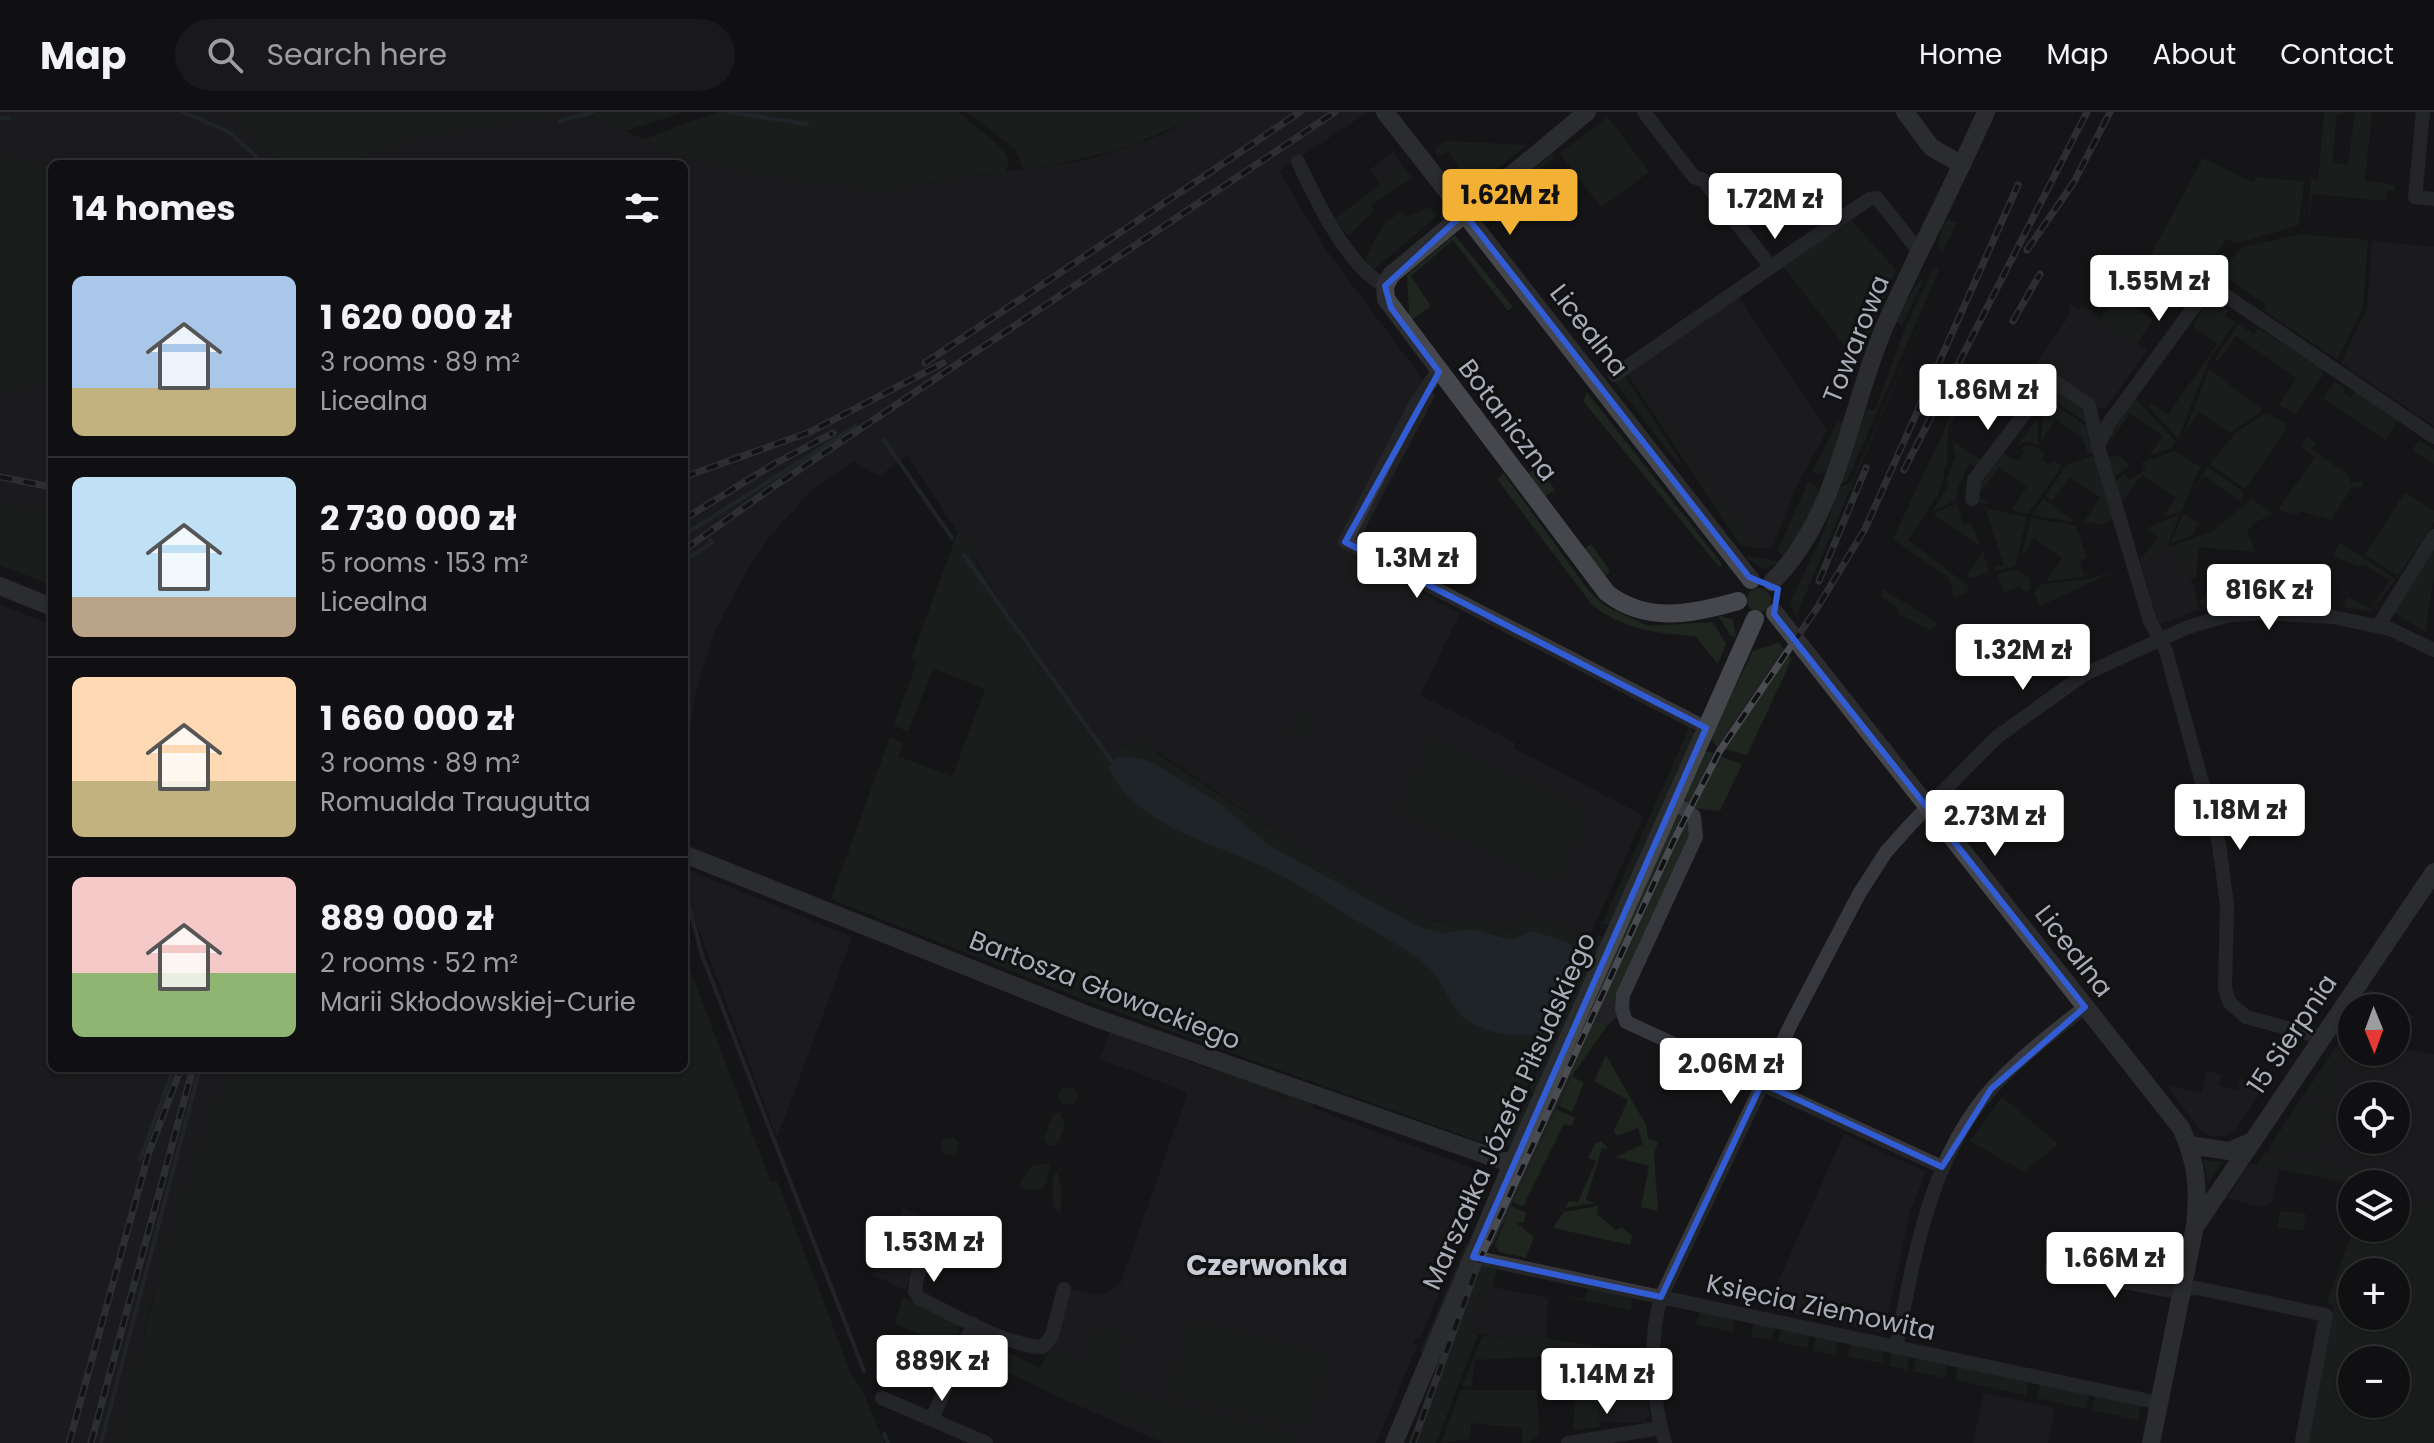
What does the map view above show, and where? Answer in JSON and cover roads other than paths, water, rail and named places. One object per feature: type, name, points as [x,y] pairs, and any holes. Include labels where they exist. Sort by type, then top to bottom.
[{"type":"street","name":"Licealna","points":[[1385,112],[1605,380]]},
{"type":"street","points":[[1385,286],[1391,275],[1587,112]]},
{"type":"street","points":[[1644,112],[1771,267]]},
{"type":"street","points":[[1905,112],[1931,147],[1962,165]]},
{"type":"street","name":"Towarowa","points":[[1772,582],[1790,564],[1812,531],[1884,329],[1986,112]]},
{"type":"street","points":[[2423,112],[2415,197],[2434,199]]},
{"type":"street","name":"Botaniczna","points":[[1298,162],[1320,207],[1343,241],[1371,277],[1385,286],[1391,308],[1599,586],[1615,600],[1633,609],[1662,615],[1738,601]]},
{"type":"street","points":[[1605,380],[1873,197],[1921,254]]},
{"type":"street","name":"Licealna","points":[[1468,210],[1605,380],[1751,580]]},
{"type":"street","points":[[2098,446],[2117,414],[2210,285],[2434,437]]},
{"type":"street","points":[[1438,371],[1415,405],[1345,542],[1706,728]]},
{"type":"street","points":[[1972,499],[1974,480],[2051,379],[2103,413],[2117,414]]},
{"type":"street","points":[[2089,405],[2098,446],[2150,621],[2160,639],[2219,844],[2227,905],[2225,988],[2229,1002],[2246,1017],[2321,1037]]},
{"type":"street","points":[[2379,625],[2434,536]]},
{"type":"street","points":[[1751,580],[1772,582],[1780,597],[1775,613],[1766,619],[1755,619],[1744,614],[1738,601],[1741,588],[1751,580]]},
{"type":"street","points":[[0,586],[48,605]]},
{"type":"street","name":"Licealna","points":[[1775,613],[2181,1128],[2189,1145],[2198,1195],[2195,1226]]},
{"type":"street","points":[[1665,1443],[1660,1428],[1654,1335],[1661,1297],[1762,1083],[1859,894],[1886,852],[1927,806],[1997,737],[2085,674],[2160,639],[2226,616],[2261,613],[2326,616],[2379,625],[2434,650]]},
{"type":"street","name":"Marszałka Józefa Piłsudskiego","points":[[1394,1443],[1512,1164],[1755,619]]},
{"type":"street","points":[[1674,802],[1694,816],[1696,837],[1623,995],[1622,1009],[1626,1022],[1942,1167]]},
{"type":"street","name":"Bartosza Głowackiego","points":[[688,856],[1093,1017],[1512,1164]]},
{"type":"street","name":"15 Sierpnia","points":[[2195,1226],[2434,872]]},
{"type":"street","points":[[1896,1348],[1918,1243],[1942,1167],[1963,1129],[1991,1089],[2024,1056],[2085,1007]]},
{"type":"street","points":[[2189,1145],[2229,1151],[2251,1142]]},
{"type":"street","points":[[2151,1443],[2195,1226]]},
{"type":"street","points":[[938,1229],[917,1277],[915,1291],[919,1298],[973,1324],[1032,1347],[1043,1347],[1052,1335],[1064,1289]]},
{"type":"street","name":"Księcia Ziemowita","points":[[1473,1257],[2159,1403]]},
{"type":"street","points":[[2051,1268],[2165,1290],[2197,1288],[2326,1315],[2302,1441]]},
{"type":"street","points":[[932,1419],[973,1324]]},
{"type":"street","points":[[882,1398],[986,1443]]},
{"type":"street","points":[[1568,1443],[1660,1428]]},
{"type":"waterway","points":[[183,112],[229,132],[257,157]]},
{"type":"waterway","points":[[560,121],[593,112]]},
{"type":"waterway","points":[[728,112],[807,124]]},
{"type":"waterway","points":[[0,118],[9,118]]},
{"type":"waterway","points":[[688,532],[856,426]]},
{"type":"waterway","points":[[884,440],[952,538]]},
{"type":"waterway","points":[[688,558],[712,543],[710,540]]},
{"type":"waterway","points":[[964,555],[1113,763]]},
{"type":"waterway","points":[[688,902],[702,955],[864,1371]]},
{"type":"waterway","points":[[140,1159],[173,1072]]},
{"type":"waterway","points":[[101,1443],[199,1072]]},
{"type":"waterway","points":[[884,1434],[888,1443]]},
{"type":"railway","points":[[925,363],[1300,112]]},
{"type":"railway","points":[[688,547],[776,485],[1335,112]]},
{"type":"railway","points":[[1904,470],[2087,112]]},
{"type":"railway","points":[[2027,250],[2074,182],[2110,112]]},
{"type":"railway","points":[[1413,1443],[1480,1259],[1674,840],[1719,752],[1817,608],[1865,529],[2018,185]]},
{"type":"railway","points":[[2013,321],[2040,274]]},
{"type":"railway","points":[[688,476],[810,432],[943,363]]},
{"type":"railway","points":[[688,517],[774,464],[833,433]]},
{"type":"railway","points":[[1819,581],[1866,468]]},
{"type":"railway","points":[[0,477],[48,486]]},
{"type":"railway","points":[[69,1443],[149,1152],[179,1072]]},
{"type":"railway","points":[[91,1443],[192,1072]]},
{"type":"district","name":"Czerwonka","points":[[1267,1265]]}]
